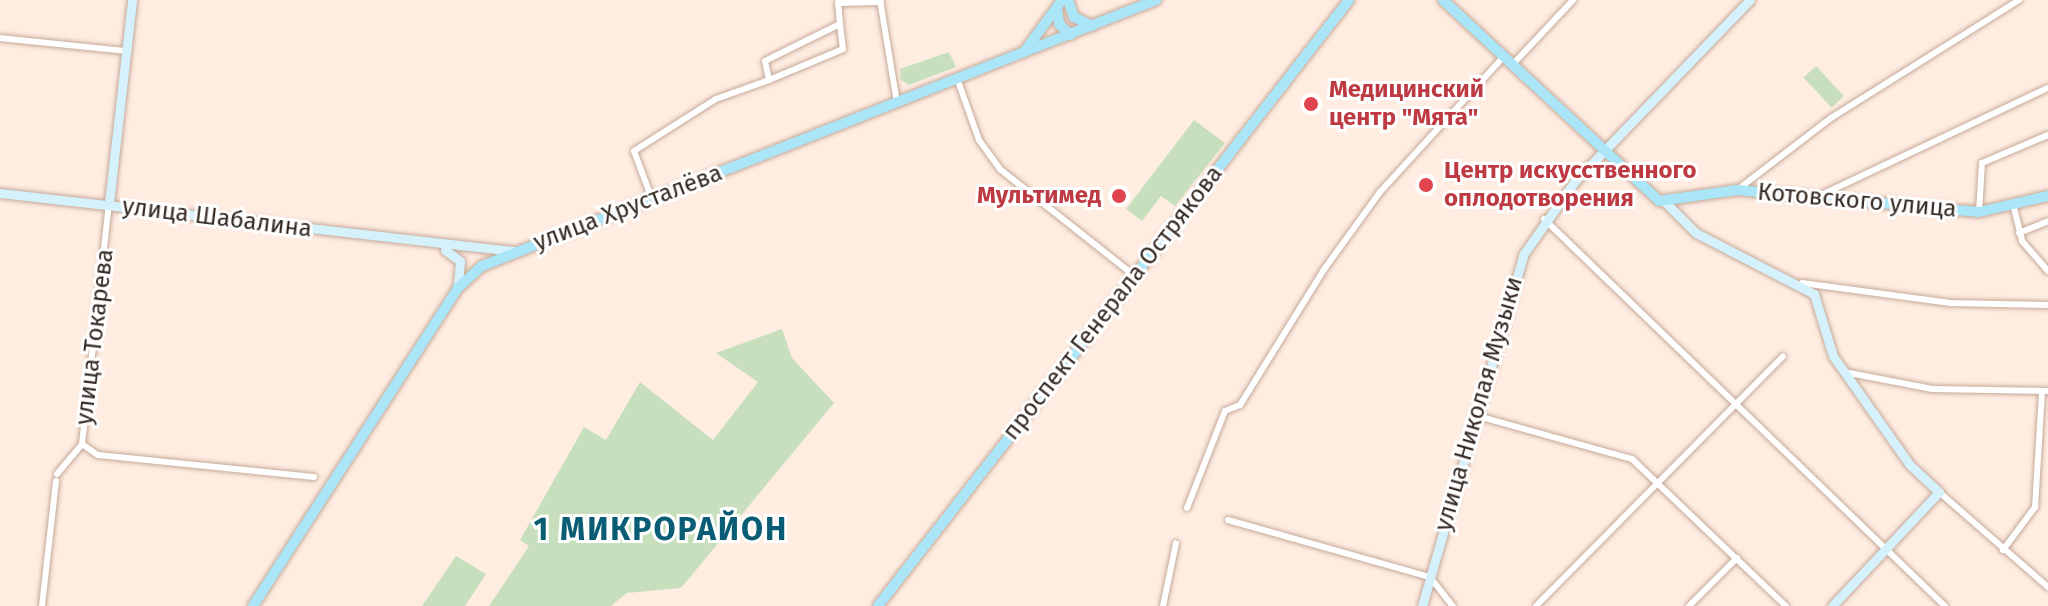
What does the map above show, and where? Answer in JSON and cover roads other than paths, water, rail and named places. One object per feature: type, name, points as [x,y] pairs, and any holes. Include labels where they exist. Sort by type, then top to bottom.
[{"type":"main road","name":"улица Токарева","points":[[109,203],[132,0]]},
{"type":"main road","points":[[1068,0],[1074,17],[1092,26]]},
{"type":"main road","name":"улица Хрусталёва","points":[[253,606],[457,289],[482,266],[958,81],[1156,0]]},
{"type":"main road","name":"проспект Генерала Острякова","points":[[878,606],[1349,0]]},
{"type":"main road","points":[[1443,0],[1513,64],[1602,153],[1665,202],[1696,233],[1802,283],[1824,307],[1833,356],[1910,465],[1939,492],[1832,606]]},
{"type":"main road","name":"улица Николая Музыки","points":[[1422,606],[1511,283],[1544,219],[1602,153],[1750,0]]},
{"type":"main road","points":[[1059,3],[1059,24],[1071,35]]},
{"type":"main road","points":[[1022,54],[1059,3]]},
{"type":"main road","name":"Котовского улица","points":[[1665,202],[1737,190],[1979,212],[2014,208],[2048,196]]},
{"type":"main road","name":"улица Шабалина","points":[[0,193],[109,203],[434,246],[514,251]]},
{"type":"main road","points":[[434,246],[460,261],[457,289]]},
{"type":"main road","points":[[458,248],[482,266]]},
{"type":"street","points":[[1513,64],[1573,0]]},
{"type":"street","points":[[1737,190],[1831,118],[2019,0]]},
{"type":"street","points":[[652,199],[634,151],[716,99],[843,49],[838,3],[880,1],[897,103]]},
{"type":"street","points":[[769,80],[765,61],[840,24]]},
{"type":"street","points":[[0,38],[126,51]]},
{"type":"street","points":[[1187,508],[1210,438],[1225,411],[1240,405],[1325,268],[1380,192],[1504,56]]},
{"type":"street","points":[[958,81],[979,140],[1001,170],[1136,277]]},
{"type":"street","points":[[1814,198],[2048,88]]},
{"type":"street","points":[[1979,212],[1982,163],[2048,135]]},
{"type":"street","name":"улица Токарева","points":[[42,606],[57,477],[82,444],[109,203]]},
{"type":"street","points":[[2014,208],[2019,233],[2048,271]]},
{"type":"street","points":[[1544,219],[1882,553],[1945,606]]},
{"type":"street","points":[[2019,233],[2048,221]]},
{"type":"street","points":[[1802,283],[1949,303],[2048,305]]},
{"type":"street","points":[[1536,606],[1783,356]]},
{"type":"street","points":[[1844,372],[1932,389],[2045,391],[2035,507],[2003,550]]},
{"type":"street","points":[[1474,415],[1632,459],[1786,606]]},
{"type":"street","points":[[82,444],[98,455],[314,477]]},
{"type":"street","points":[[1939,492],[2048,587]]},
{"type":"street","points":[[1228,520],[1430,577],[1453,606]]},
{"type":"street","points":[[1163,606],[1176,543]]},
{"type":"street","points":[[1689,606],[1737,558]]},
{"type":"place","name":"Медицинский центр \"Мята\"","points":[[1311,104]]},
{"type":"place","name":"Центр искусственного оплодотворения","points":[[1426,185]]},
{"type":"place","name":"Мультимед","points":[[1119,196]]},
{"type":"district","name":"1 МИКРОРАЙОН","points":[[661,529]]}]
